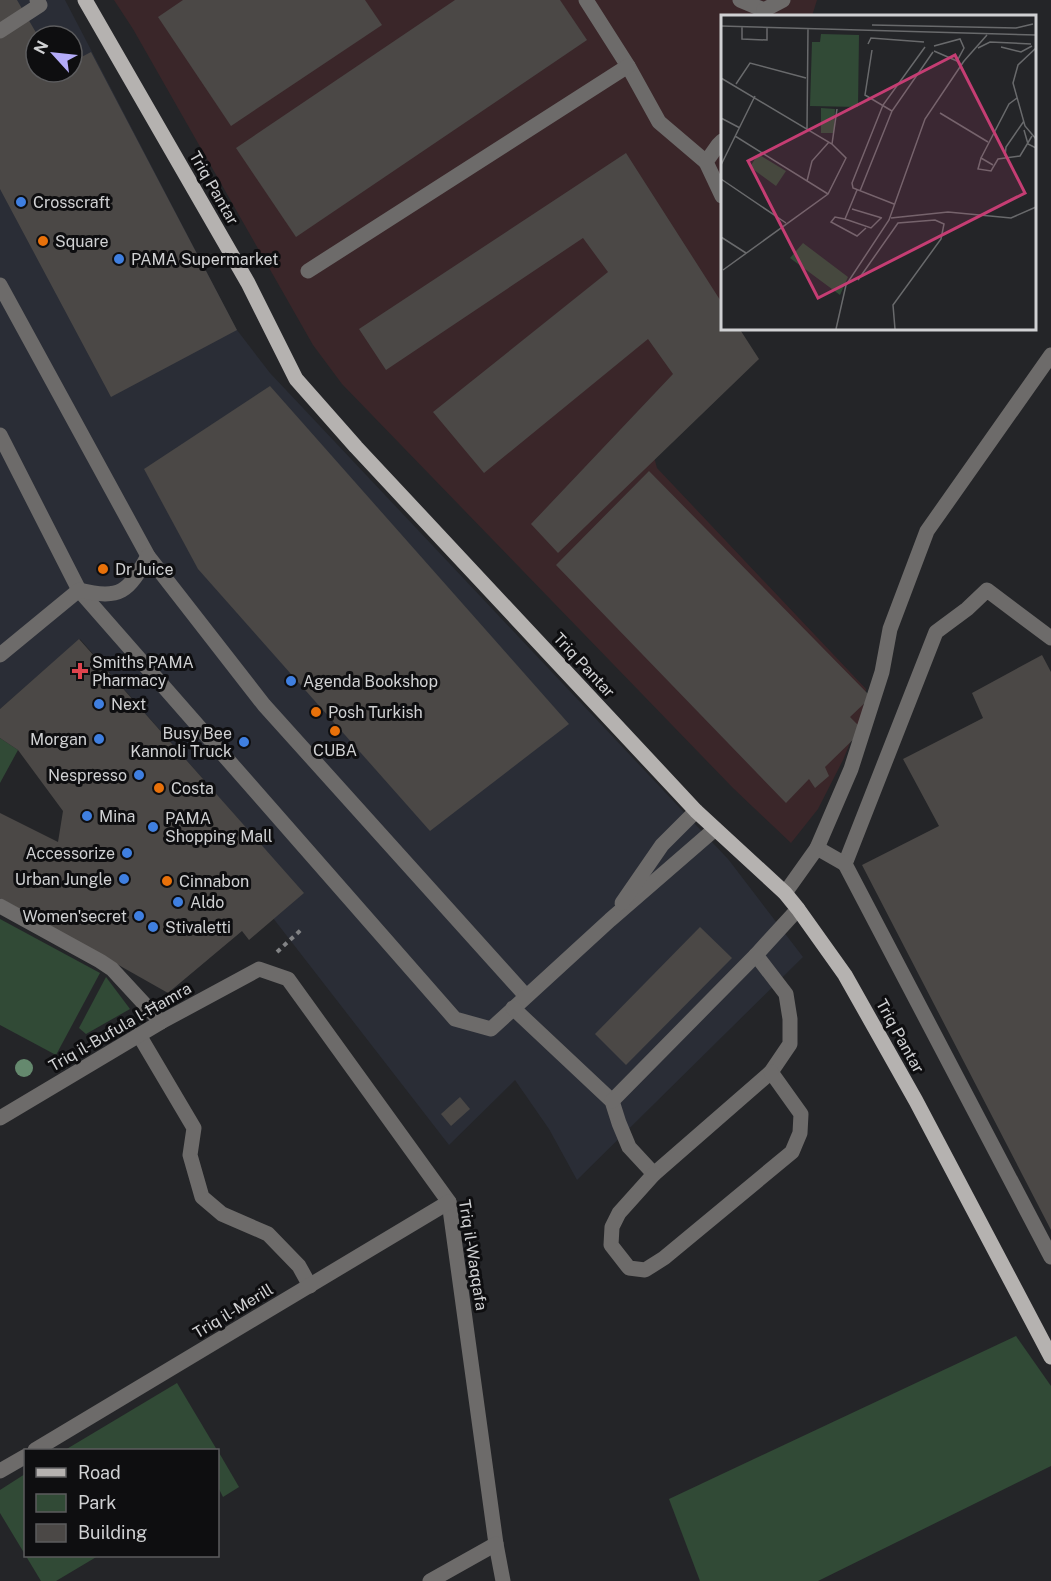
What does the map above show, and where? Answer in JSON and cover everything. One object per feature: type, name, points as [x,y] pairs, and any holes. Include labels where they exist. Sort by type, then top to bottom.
[{"type":"main road","name":"Triq Pantar","points":[[85,0],[248,283],[297,379],[356,447],[696,811],[785,893],[845,975],[916,1101],[1051,1358]]},
{"type":"street","points":[[0,31],[40,5],[37,0]]},
{"type":"street","points":[[586,0],[628,66],[659,122],[706,162],[721,192]]},
{"type":"street","points":[[740,0],[764,13],[783,0]]},
{"type":"street","points":[[308,271],[628,66]]},
{"type":"street","points":[[706,162],[721,143]]},
{"type":"street","points":[[0,285],[148,556],[264,705],[526,996]]},
{"type":"street","points":[[785,893],[817,848],[855,759],[882,672],[890,629],[927,531],[1051,355]]},
{"type":"street","points":[[0,435],[80,590],[455,1019],[491,1029],[610,920],[715,829]]},
{"type":"street","points":[[80,590],[100,595],[119,593],[136,577],[148,556]]},
{"type":"street","points":[[0,655],[80,590]]},
{"type":"street","points":[[845,864],[936,632],[968,609],[987,590],[1051,638]]},
{"type":"street","points":[[610,920],[662,845],[696,811]]},
{"type":"street","points":[[817,848],[845,864],[1051,1257]]},
{"type":"street","points":[[0,906],[112,969],[161,1022]]},
{"type":"street","points":[[612,1101],[756,955],[798,909]]},
{"type":"street","points":[[756,955],[786,994],[790,1019],[790,1044],[771,1072],[654,1174],[619,1213],[612,1227],[611,1245],[629,1268],[645,1270],[664,1258],[792,1152],[800,1133],[801,1114],[771,1072]]},
{"type":"street","name":"Triq il-Bufula l-Ħamra","points":[[0,1118],[161,1022],[259,969]]},
{"type":"street","name":"Triq il-Waqqafa","points":[[259,969],[288,979],[449,1202],[503,1581]]},
{"type":"street","points":[[513,1008],[612,1101],[629,1147],[654,1174]]},
{"type":"street","points":[[139,1035],[194,1128],[190,1155],[202,1197],[222,1214],[268,1234],[299,1266],[310,1286]]},
{"type":"street","name":"Triq il-Merill","points":[[37,1449],[449,1202]]},
{"type":"street","points":[[0,1471],[24,1457]]},
{"type":"street","points":[[430,1581],[496,1544]]},
{"type":"path","points":[[259,969],[303,928]]},
{"type":"shaded area","points":[[0,0],[65,0],[78,24],[24,24],[24,84],[84,84],[84,36],[237,330],[270,373],[728,859],[803,957],[577,1180],[549,1129],[515,1080],[449,1145],[273,918],[303,893],[80,639],[0,709]]},
{"type":"shaded area","points":[[114,0],[817,0],[812,15],[721,15],[721,330],[653,453],[657,468],[866,689],[862,714],[843,760],[818,809],[791,843],[733,788],[342,384],[313,345],[133,29]]},
{"type":"green space","points":[[0,738],[18,750],[0,783]]},
{"type":"green space","points":[[0,919],[100,973],[56,1055],[0,1025]]},
{"type":"green space","points":[[106,977],[130,1009],[86,1034],[79,1028]]},
{"type":"green space","points":[[1016,1336],[1051,1386],[1051,1466],[818,1581],[700,1581],[669,1499]]},
{"type":"green space","points":[[177,1383],[216,1449],[67,1449]]},
{"type":"green space","points":[[219,1453],[239,1487],[223,1497],[219,1489]]},
{"type":"green space","points":[[24,1475],[24,1553],[0,1513],[0,1490]]},
{"type":"green space","points":[[27,1557],[96,1557],[56,1581],[41,1581]]},
{"type":"building","name":"PAMA Supermarket","points":[[0,0],[17,0],[31,24],[24,24],[24,84],[84,84],[84,56],[91,52],[237,330],[111,397],[0,189]]},
{"type":"building","points":[[183,0],[365,0],[382,25],[231,126],[158,17]]},
{"type":"building","points":[[455,0],[560,0],[587,40],[296,237],[236,148]]},
{"type":"building","points":[[626,153],[721,301],[721,330],[740,330],[759,359],[558,553],[531,524],[673,374],[648,339],[484,473],[433,412],[608,272],[583,238],[386,370],[359,329]]},
{"type":"building","points":[[270,386],[569,724],[430,831],[198,569],[144,469]]},
{"type":"building","points":[[649,471],[871,697],[850,717],[863,730],[825,767],[829,776],[815,788],[809,779],[786,803],[556,565]]},
{"type":"building","name":"PAMA Shopping Mall","points":[[79,639],[304,893],[249,940],[242,931],[168,993],[0,898],[0,813],[58,842],[63,811],[18,750],[0,738],[0,709]]},
{"type":"building","points":[[1042,655],[1051,672],[1051,1230],[862,865],[939,826],[903,759],[983,718],[972,693]]},
{"type":"building","points":[[700,927],[732,958],[626,1065],[595,1034]]},
{"type":"building","points":[[460,1097],[470,1109],[451,1126],[441,1114]]},
{"type":"place","name":"Crosscraft","points":[[21,202]]},
{"type":"place","name":"Square","points":[[43,241]]},
{"type":"place","name":"PAMA Supermarket","points":[[119,259]]},
{"type":"place","name":"Dr Juice","points":[[103,569]]},
{"type":"place","name":"Smiths PAMA Pharmacy","points":[[80,671]]},
{"type":"place","name":"Agenda Bookshop","points":[[291,681]]},
{"type":"place","name":"Next","points":[[99,704]]},
{"type":"place","name":"Posh Turkish","points":[[316,712]]},
{"type":"place","name":"CUBA","points":[[335,731]]},
{"type":"place","name":"Morgan","points":[[99,739]]},
{"type":"place","name":"Busy Bee Kannoli Truck","points":[[244,742]]},
{"type":"place","name":"Nespresso","points":[[139,775]]},
{"type":"place","name":"Costa","points":[[159,788]]},
{"type":"place","name":"Mina","points":[[87,816]]},
{"type":"place","name":"PAMA Shopping Mall","points":[[153,827]]},
{"type":"place","name":"Accessorize","points":[[127,853]]},
{"type":"place","name":"Urban Jungle","points":[[124,879]]},
{"type":"place","name":"Cinnabon","points":[[167,881]]},
{"type":"place","name":"Aldo","points":[[178,902]]},
{"type":"place","name":"Women'secret","points":[[139,916]]},
{"type":"place","name":"Stivaletti","points":[[153,927]]}]
